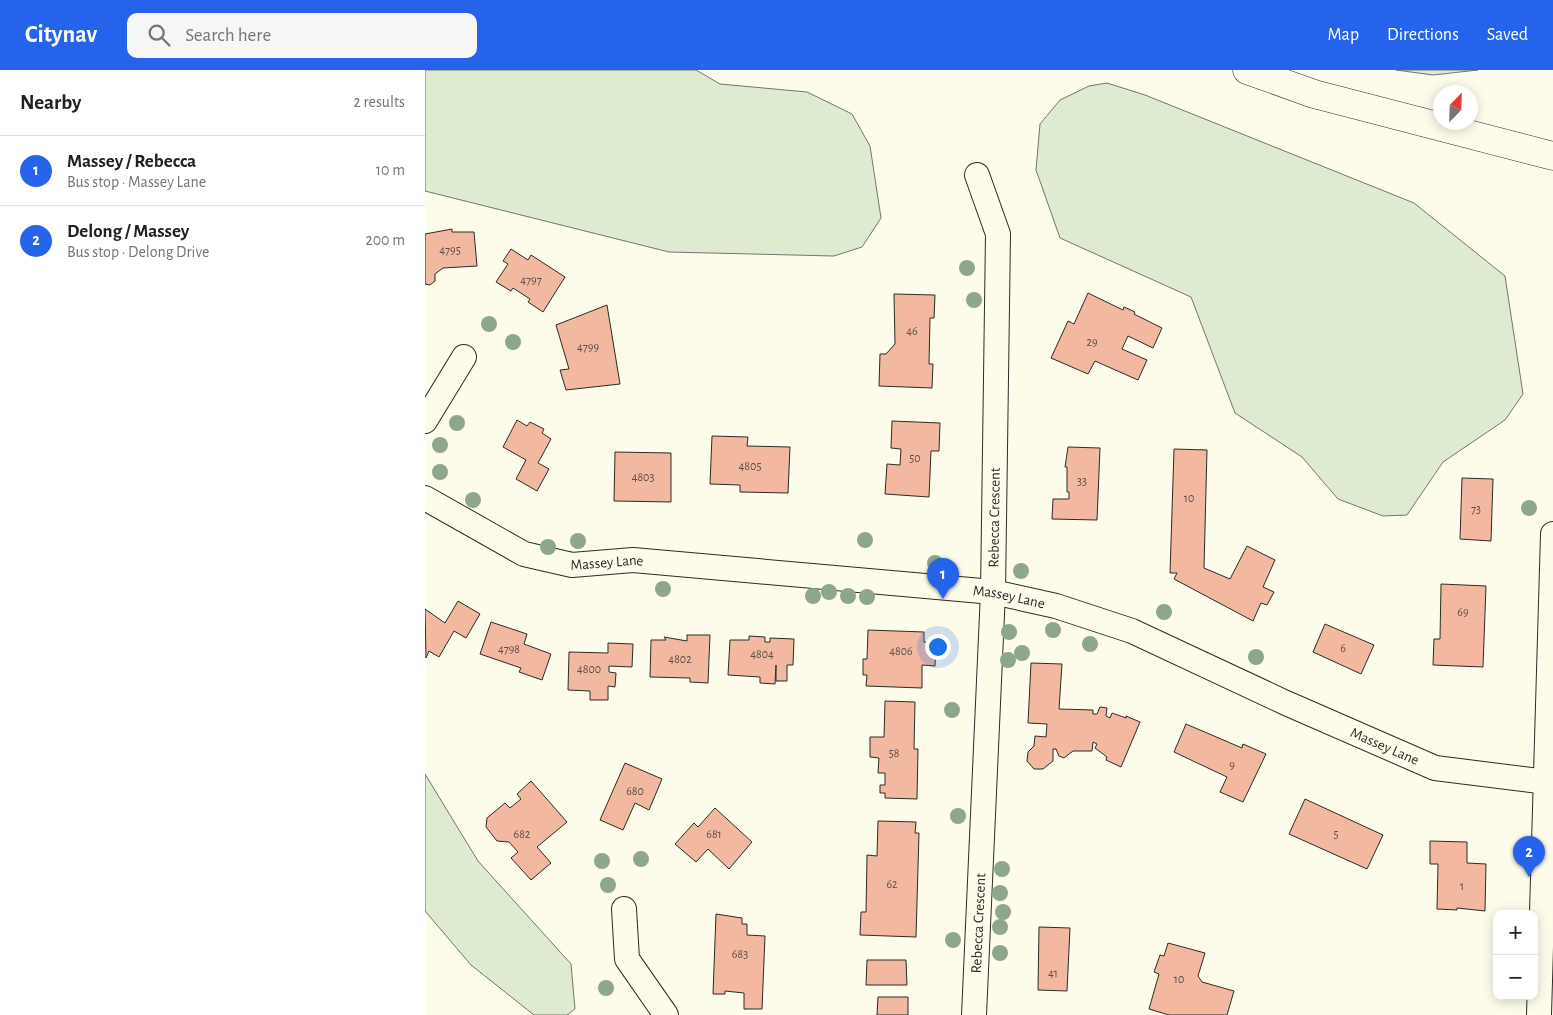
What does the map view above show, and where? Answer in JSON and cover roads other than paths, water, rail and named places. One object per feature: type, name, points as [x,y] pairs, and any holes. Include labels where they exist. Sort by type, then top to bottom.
[{"type":"main road","points":[[1247,70],[1314,94],[1553,156]]},
{"type":"street","name":"Rebecca Crescent","points":[[974,1015],[993,592],[998,234],[977,174]]},
{"type":"street","points":[[425,421],[464,357]]},
{"type":"street","name":"Massey Lane","points":[[425,498],[524,554],[572,565],[633,560],[993,592],[1056,606],[1132,631],[1286,703],[1435,768],[1547,782]]},
{"type":"street","points":[[1539,1015],[1553,534]]},
{"type":"street","points":[[623,909],[627,959],[666,1015]]},
{"type":"place","name":"Massey / Rebecca","points":[[943,599]]},
{"type":"place","name":"Delong / Massey","points":[[1529,877]]}]
